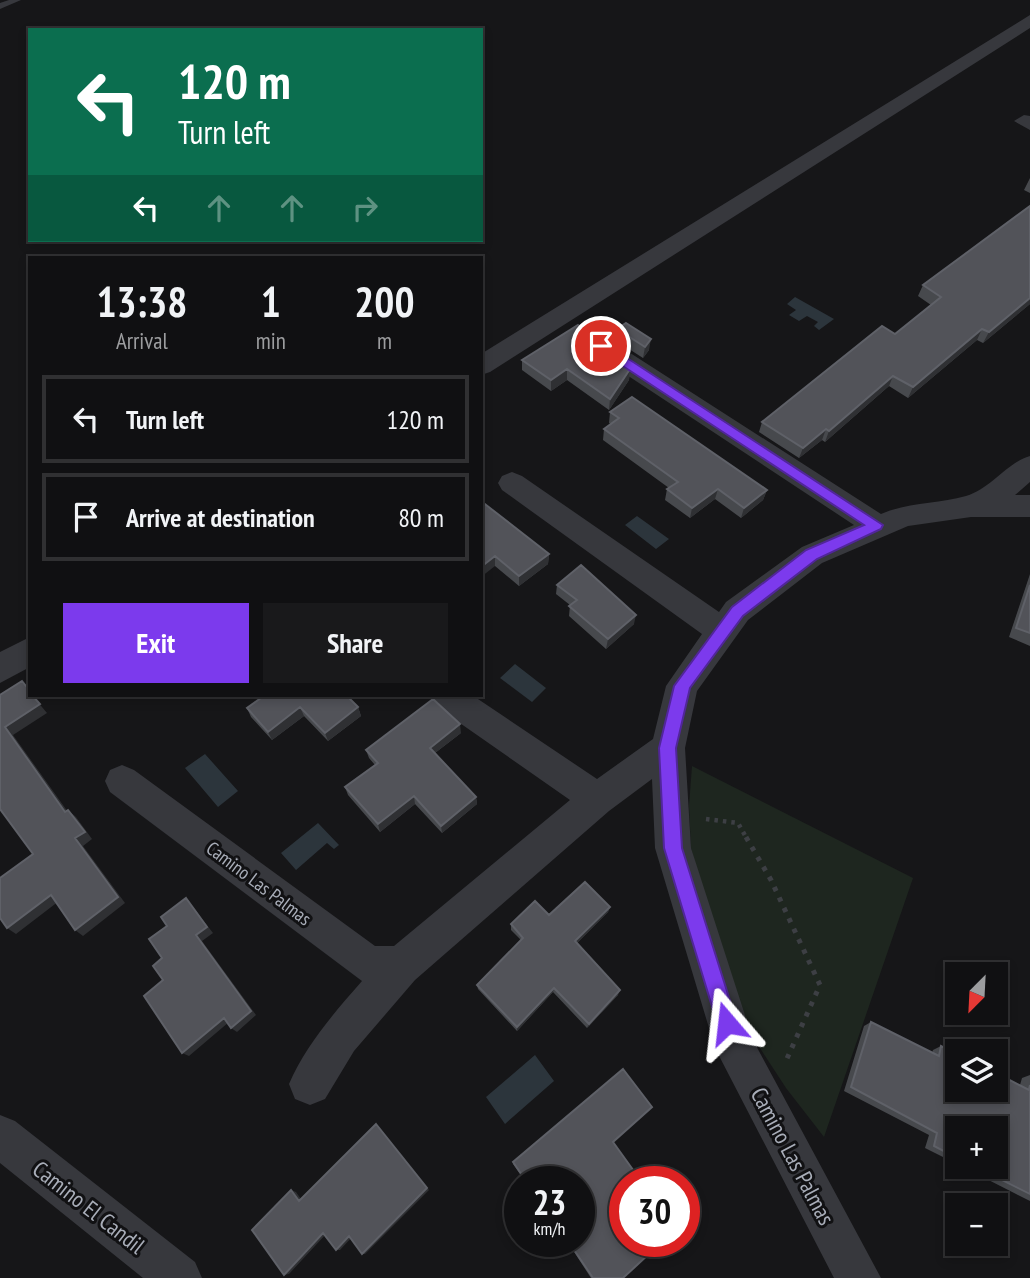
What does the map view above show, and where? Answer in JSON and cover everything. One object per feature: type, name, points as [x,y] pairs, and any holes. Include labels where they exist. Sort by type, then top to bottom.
[{"type":"street","points":[[483,365],[1030,20]]},
{"type":"street","points":[[601,346],[876,525]]},
{"type":"street","points":[[971,506],[999,493],[1030,467]]},
{"type":"street","points":[[512,483],[722,631]]},
{"type":"street","points":[[971,506],[1030,506]]},
{"type":"street","name":"Camino Las Palmas","points":[[858,1278],[735,1048],[673,848],[668,748],[682,686],[737,611],[812,555],[876,525],[904,516],[971,506]]},
{"type":"street","points":[[0,669],[28,651]]},
{"type":"street","points":[[449,697],[597,799]]},
{"type":"street","points":[[310,1084],[340,1037],[401,966],[597,799],[668,748]]},
{"type":"street","name":"Camino Las Palmas","points":[[122,781],[369,965],[401,966]]},
{"type":"street","name":"Camino El Candil","points":[[0,1136],[178,1278]]},
{"type":"lane","points":[[0,6],[17,0]]},
{"type":"path","points":[[701,818],[738,823],[771,880],[820,985],[784,1065]]},
{"type":"shaded area","points":[[795,297],[834,319],[819,330],[814,326],[818,322],[807,316],[799,321],[789,315],[796,310],[787,304]]},
{"type":"shaded area","points":[[637,516],[669,539],[656,549],[625,525]]},
{"type":"shaded area","points":[[515,664],[546,688],[532,702],[500,678]]},
{"type":"shaded area","points":[[205,754],[238,791],[218,807],[185,768]]},
{"type":"shaded area","points":[[692,766],[913,878],[824,1137],[786,1088],[754,1039],[729,989],[691,848],[689,806]]},
{"type":"shaded area","points":[[318,823],[339,845],[334,849],[327,843],[296,870],[281,853]]},
{"type":"shaded area","points":[[535,1055],[554,1081],[505,1124],[486,1097]]},
{"type":"building","points":[[1030,206],[1030,298],[989,332],[982,329],[913,387],[893,376],[829,431],[826,429],[803,448],[762,422],[882,326],[895,334],[941,297],[923,285]]},
{"type":"building","points":[[626,323],[651,339],[645,347],[617,329]]},
{"type":"building","points":[[578,325],[588,332],[591,343],[630,369],[610,399],[567,369],[551,380],[522,360]]},
{"type":"building","points":[[632,397],[767,490],[744,508],[718,489],[692,508],[667,489],[678,482],[604,429],[619,418],[610,412]]},
{"type":"building","points":[[483,503],[549,554],[519,576],[495,556],[483,565]]},
{"type":"building","points":[[581,565],[636,615],[608,639],[569,606],[577,600],[557,585]]},
{"type":"building","points":[[1030,585],[1030,633],[1016,628]]},
{"type":"building","points":[[22,681],[28,688],[28,697],[34,697],[40,704],[5,727],[65,812],[68,810],[85,832],[75,838],[118,897],[75,930],[51,895],[7,928],[0,918],[0,878],[33,854],[0,809],[0,695]]},
{"type":"building","points":[[262,697],[348,697],[358,707],[325,733],[300,707],[268,732],[247,708]]},
{"type":"building","points":[[433,699],[460,724],[430,748],[476,797],[441,826],[414,796],[378,824],[345,787],[378,763],[366,750]]},
{"type":"building","points":[[585,882],[610,907],[575,941],[620,990],[589,1024],[554,988],[517,1027],[477,985],[523,938],[511,924],[535,901],[549,915]]},
{"type":"building","points":[[186,898],[207,927],[196,935],[251,1011],[231,1028],[224,1018],[182,1053],[144,996],[163,980],[153,966],[162,958],[149,939],[167,926],[161,917]]},
{"type":"building","points":[[871,1022],[939,1056],[941,1046],[945,1048],[945,1102],[1008,1102],[1008,1079],[1029,1090],[1030,1085],[1030,1194],[1000,1179],[1008,1179],[1008,1116],[945,1116],[945,1152],[934,1146],[937,1133],[851,1087]]},
{"type":"building","points":[[623,1069],[652,1107],[613,1142],[630,1166],[609,1166],[609,1257],[646,1257],[623,1278],[593,1278],[579,1257],[595,1257],[595,1166],[516,1166],[513,1162]]},
{"type":"building","points":[[376,1124],[427,1188],[362,1254],[349,1236],[336,1250],[323,1233],[284,1275],[252,1230],[291,1190],[299,1201]]},
{"type":"route","points":[[601,346],[876,525],[812,555],[737,611],[682,686],[668,748],[673,848],[727,1023]]}]
